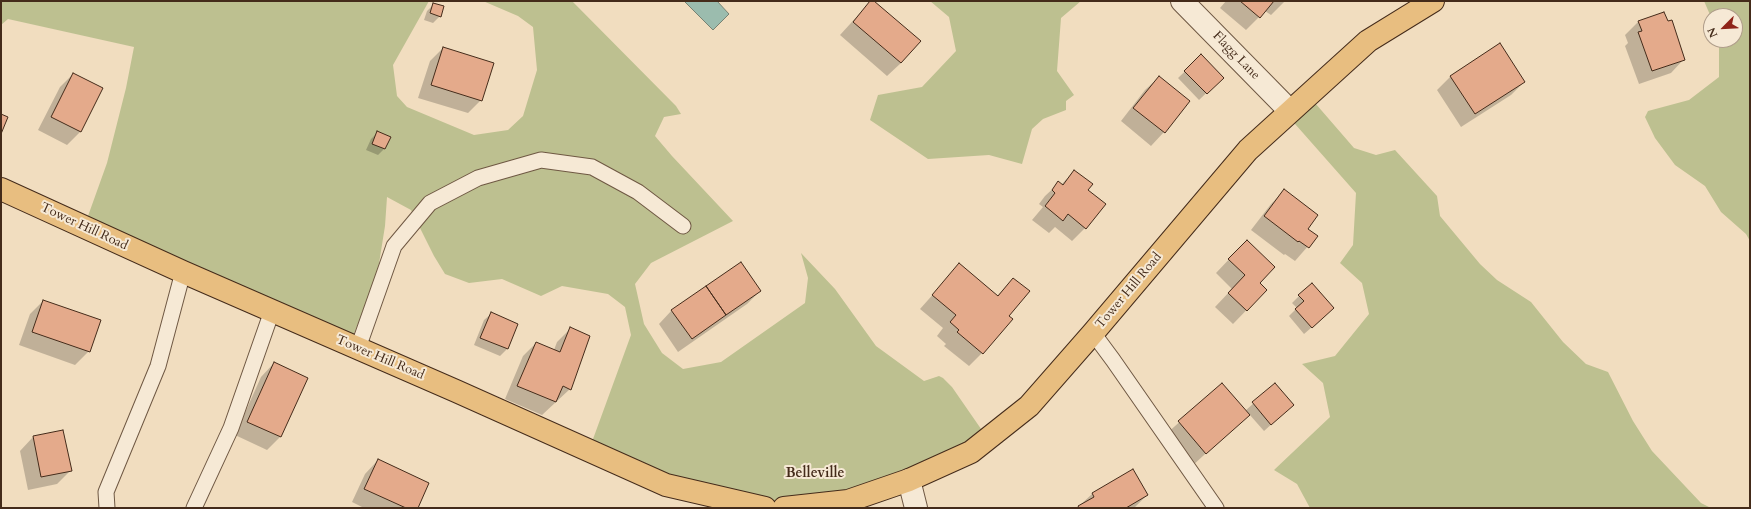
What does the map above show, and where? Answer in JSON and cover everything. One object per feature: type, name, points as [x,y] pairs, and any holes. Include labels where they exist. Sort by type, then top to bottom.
[{"type":"main road","name":"Tower Hill Road","points":[[784,508],[848,501],[909,480],[971,452],[1028,406],[1094,334],[1248,150],[1368,41],[1433,1]]},
{"type":"main road","name":"Tower Hill Road","points":[[1,189],[183,272],[666,485],[765,508]]},
{"type":"street","name":"Flagg Lane","points":[[1182,1],[1290,111]]},
{"type":"street","points":[[909,480],[916,508]]},
{"type":"lane","points":[[358,348],[394,246],[430,203],[478,178],[541,160],[592,167],[638,192],[683,226]]},
{"type":"lane","points":[[107,508],[106,492],[158,366],[183,272]]},
{"type":"lane","points":[[194,508],[231,428],[272,311]]},
{"type":"lane","points":[[1094,334],[1216,508]]},
{"type":"green space","points":[[1,1],[429,1],[393,65],[397,96],[407,107],[474,135],[508,130],[523,116],[537,70],[533,27],[518,16],[483,1],[572,1],[676,106],[681,114],[664,117],[655,136],[733,221],[651,263],[635,284],[644,324],[662,353],[683,369],[721,362],[805,303],[808,278],[801,253],[835,289],[876,346],[924,381],[939,376],[943,378],[952,387],[988,439],[902,481],[755,508],[589,450],[631,335],[625,307],[608,294],[562,286],[541,296],[502,279],[469,283],[445,274],[434,256],[411,210],[387,197],[385,226],[377,276],[349,346],[83,230],[107,163],[126,88],[134,47],[8,19],[1,25]]},
{"type":"green space","points":[[930,1],[1081,1],[1061,18],[1057,71],[1074,95],[1066,101],[1066,110],[1043,119],[1032,129],[1022,164],[989,155],[928,159],[870,120],[878,95],[922,87],[956,51],[949,17]]},
{"type":"green space","points":[[1704,1],[1750,1],[1750,241],[1746,234],[1721,212],[1705,186],[1675,165],[1655,138],[1645,117],[1648,111],[1689,100],[1719,77],[1719,48],[1743,48],[1743,8],[1707,8]]},
{"type":"green space","points":[[1309,96],[1354,148],[1376,155],[1395,150],[1437,196],[1440,216],[1480,264],[1497,280],[1531,302],[1563,342],[1586,364],[1608,372],[1633,421],[1652,451],[1701,503],[1711,508],[1310,508],[1297,484],[1274,470],[1330,417],[1323,383],[1302,364],[1335,356],[1369,314],[1362,283],[1340,263],[1353,245],[1356,193],[1288,116]]},
{"type":"shaded area","points":[[684,1],[717,1],[729,14],[713,30]]},
{"type":"building","points":[[870,1],[874,1],[921,41],[901,63],[853,22]]},
{"type":"building","points":[[1240,1],[1274,1],[1260,18]]},
{"type":"building","points":[[433,3],[444,6],[441,17],[430,13]]},
{"type":"building","points":[[1664,12],[1668,21],[1672,20],[1685,60],[1652,71],[1638,32],[1642,31],[1638,21]]},
{"type":"building","points":[[1500,43],[1525,82],[1475,114],[1450,76]]},
{"type":"building","points":[[443,47],[494,63],[482,101],[431,85]]},
{"type":"building","points":[[1201,54],[1224,78],[1207,94],[1184,71]]},
{"type":"building","points":[[73,73],[103,88],[81,132],[51,117]]},
{"type":"building","points":[[1159,76],[1190,101],[1165,133],[1133,108]]},
{"type":"building","points":[[1,114],[8,117],[1,134]]},
{"type":"building","points":[[377,131],[391,137],[385,149],[372,144]]},
{"type":"building","points":[[1074,170],[1093,184],[1088,190],[1106,204],[1086,229],[1068,214],[1063,221],[1045,206],[1055,193],[1052,190],[1058,181],[1063,185]]},
{"type":"building","points":[[1284,189],[1318,215],[1308,229],[1318,236],[1309,248],[1299,241],[1298,242],[1264,216]]},
{"type":"building","points":[[1247,240],[1275,267],[1260,283],[1267,290],[1247,311],[1228,293],[1245,275],[1228,259]]},
{"type":"building","points":[[741,262],[761,291],[726,315],[706,286]]},
{"type":"building","points":[[959,263],[998,296],[1013,278],[1030,291],[1009,316],[1013,319],[983,354],[957,332],[959,330],[950,322],[956,315],[932,295]]},
{"type":"building","points":[[1312,283],[1334,308],[1312,328],[1295,309],[1304,301],[1298,295]]},
{"type":"building","points":[[706,286],[726,315],[692,339],[671,310]]},
{"type":"building","points":[[43,300],[101,320],[90,352],[32,332]]},
{"type":"building","points":[[491,312],[518,324],[508,349],[480,338]]},
{"type":"building","points":[[570,327],[590,336],[571,390],[563,386],[556,402],[517,386],[536,342],[560,352]]},
{"type":"building","points":[[274,362],[308,378],[281,437],[247,422]]},
{"type":"building","points":[[1222,383],[1250,415],[1206,454],[1178,421]]},
{"type":"building","points":[[1275,383],[1294,405],[1271,425],[1252,402]]},
{"type":"building","points":[[63,430],[72,471],[41,477],[33,436]]},
{"type":"building","points":[[378,459],[429,483],[418,508],[406,508],[364,489]]},
{"type":"building","points":[[1133,469],[1148,495],[1126,508],[1079,508],[1078,506],[1094,497],[1092,493]]},
{"type":"district","name":"Belleville","points":[[815,474]]}]
